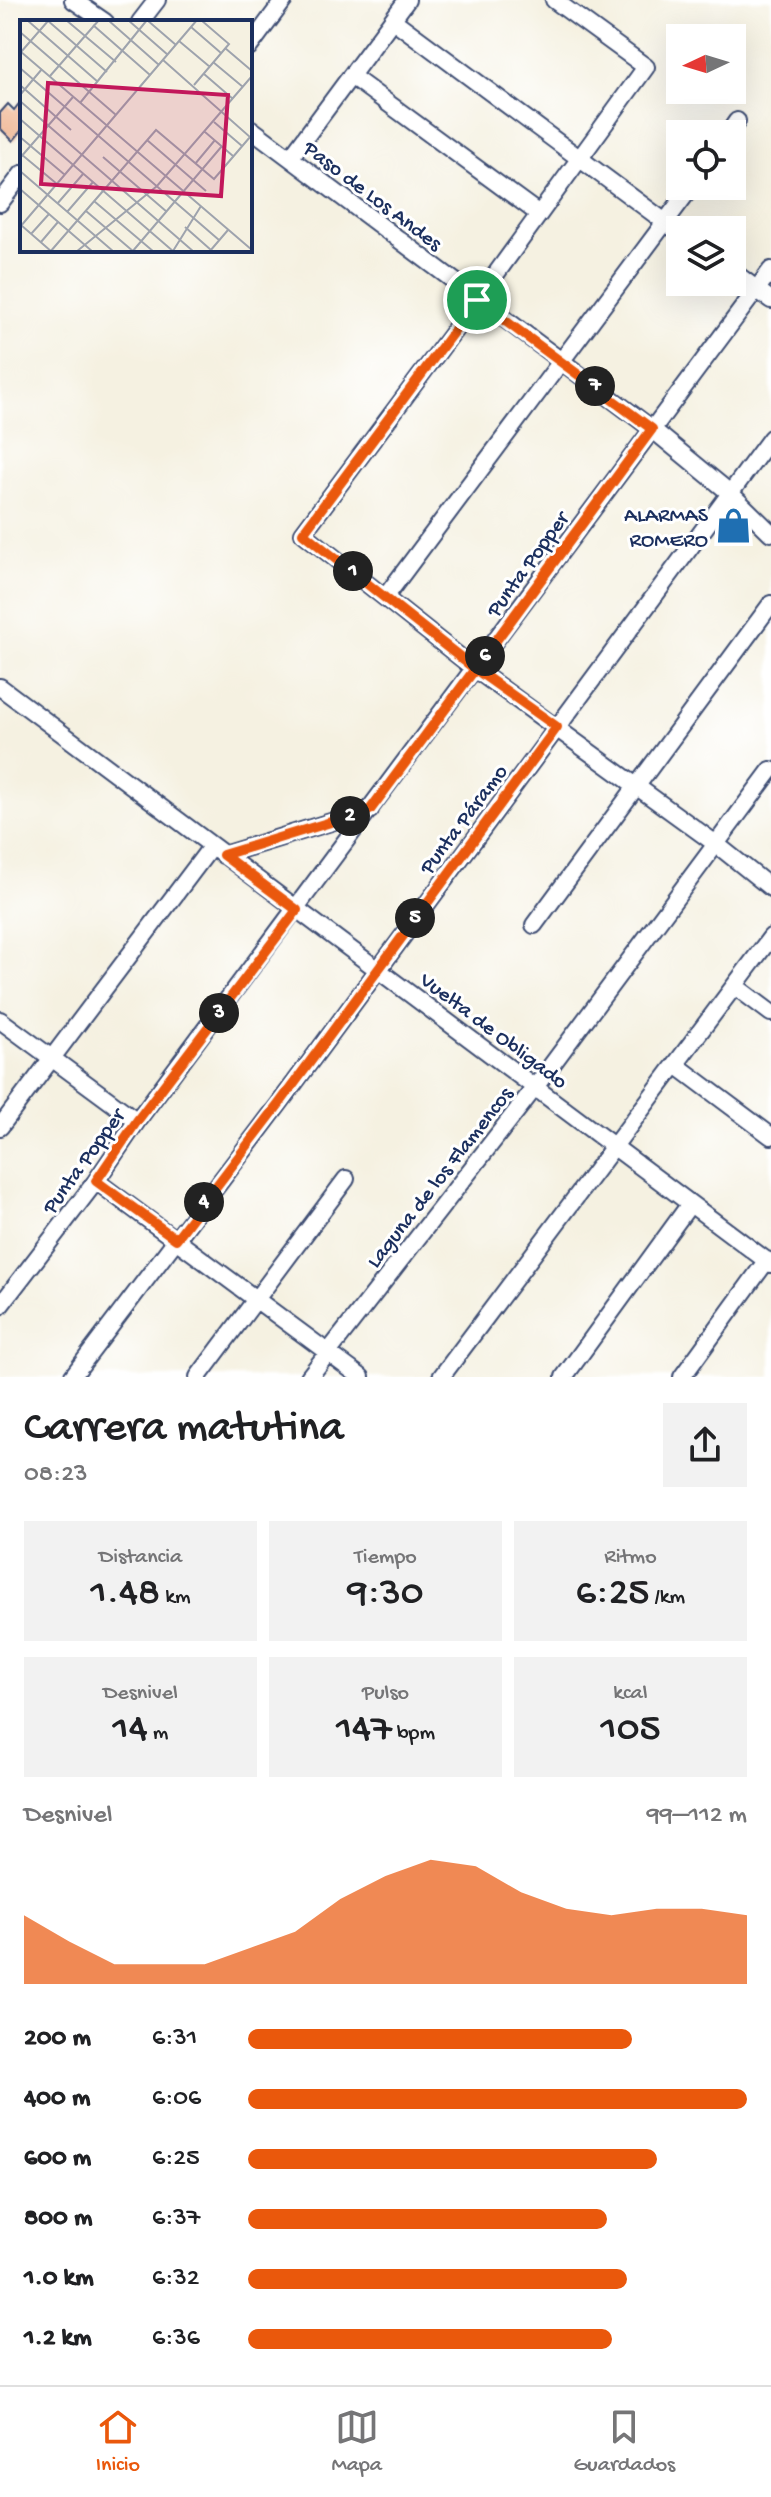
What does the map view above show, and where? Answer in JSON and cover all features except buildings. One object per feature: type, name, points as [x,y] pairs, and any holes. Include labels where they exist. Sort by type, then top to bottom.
[{"type":"street","points":[[73,0],[102,20]]},
{"type":"street","points":[[142,20],[157,0]]},
{"type":"street","points":[[252,43],[284,0]]},
{"type":"street","points":[[290,158],[407,0]]},
{"type":"street","points":[[554,0],[646,67],[303,533],[475,669],[716,844],[771,888]]},
{"type":"street","points":[[393,20],[666,223]]},
{"type":"street","points":[[351,76],[539,214]]},
{"type":"street","name":"Paso de Los Andes","points":[[252,130],[652,429],[730,493],[771,533]]},
{"type":"street","points":[[0,203],[20,177]]},
{"type":"street","points":[[386,596],[562,361],[666,236]]},
{"type":"street","name":"Punta Popper","points":[[0,1306],[771,270]]},
{"type":"street","points":[[746,281],[771,300]]},
{"type":"street","name":"Punta Páramo","points":[[72,1377],[279,1104],[771,438]]},
{"type":"street","points":[[534,925],[771,604]]},
{"type":"street","name":"Vuelta de Obligado","points":[[0,687],[769,1262]]},
{"type":"street","name":"Laguna de los Flamencos","points":[[309,1377],[536,1086],[771,770]]},
{"type":"street","points":[[0,1127],[217,851],[370,810]]},
{"type":"street","points":[[441,1377],[771,937]]},
{"type":"street","points":[[735,986],[771,1013]]},
{"type":"street","points":[[0,1020],[137,1121]]},
{"type":"street","points":[[676,1065],[771,1136]]},
{"type":"street","points":[[198,1377],[346,1179]]},
{"type":"street","points":[[96,1181],[361,1377]]},
{"type":"street","points":[[564,1377],[690,1204]]},
{"type":"street","points":[[682,1377],[769,1262]]},
{"type":"place","name":"ALARMAS ROMERO","points":[[734,526]]},
{"type":"route","points":[[477,300],[303,533],[475,669],[370,810],[223,855],[297,910],[137,1121],[96,1181],[176,1239],[557,727],[475,669],[652,429],[477,300]]}]
